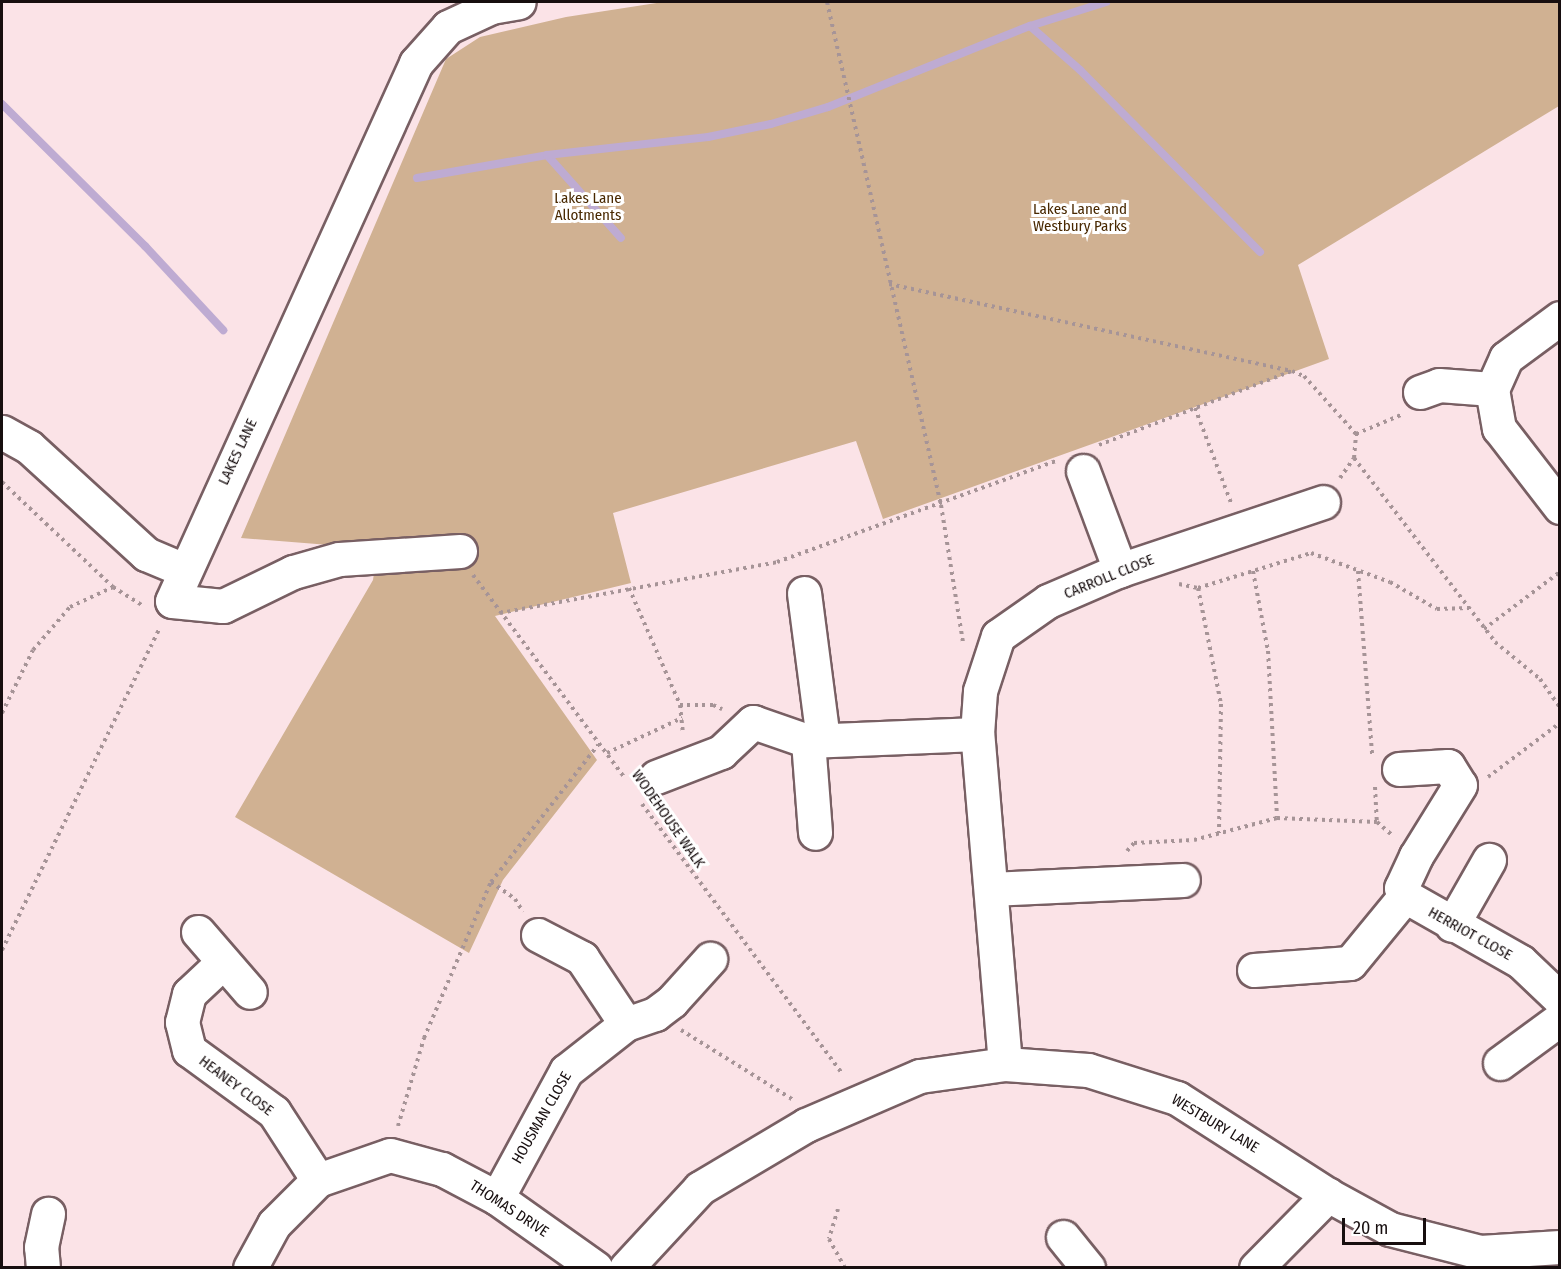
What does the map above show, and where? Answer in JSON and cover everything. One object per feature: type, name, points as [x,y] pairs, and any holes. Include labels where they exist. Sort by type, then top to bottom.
[{"type":"street","name":"LAKES LANE","points":[[168,610],[184,570],[416,63],[448,27],[499,3]]},
{"type":"street","points":[[1560,318],[1506,358],[1492,389],[1499,428],[1560,507]]},
{"type":"street","points":[[1420,392],[1439,385],[1492,389]]},
{"type":"street","points":[[2,432],[29,447],[146,554],[184,570]]},
{"type":"street","points":[[1080,459],[1120,570]]},
{"type":"street","name":"CARROLL CLOSE","points":[[1005,1064],[977,734],[980,691],[998,636],[1048,602],[1120,570],[1323,502]]},
{"type":"street","points":[[168,610],[223,606],[293,572],[339,559],[460,551]]},
{"type":"street","points":[[804,593],[816,740],[815,833]]},
{"type":"street","points":[[640,786],[721,752],[753,722],[816,740],[977,734]]},
{"type":"street","points":[[1254,970],[1350,963],[1384,925],[1405,896],[1401,888],[1416,856],[1460,785],[1448,766],[1382,770]]},
{"type":"street","points":[[1452,925],[1489,860]]},
{"type":"street","points":[[991,889],[1183,880]]},
{"type":"street","name":"HERRIOT CLOSE","points":[[1405,896],[1452,925],[1521,962],[1560,999]]},
{"type":"street","points":[[198,932],[222,963],[250,992]]},
{"type":"street","points":[[538,935],[582,958],[651,1013]]},
{"type":"street","name":"HOUSMAN CLOSE","points":[[496,1198],[566,1071],[651,1013],[710,959]]},
{"type":"street","name":"HEANEY CLOSE","points":[[222,963],[189,994],[182,1022],[189,1050],[274,1112],[318,1180]]},
{"type":"street","points":[[1500,1063],[1560,1019]]},
{"type":"street","name":"WESTBURY LANE","points":[[626,1268],[700,1188],[822,1118],[860,1099],[920,1077],[1005,1064],[1088,1070],[1177,1098],[1328,1195],[1390,1229],[1480,1252],[1560,1247]]},
{"type":"street","points":[[250,1268],[274,1224],[318,1180],[390,1155]]},
{"type":"street","name":"THOMAS DRIVE","points":[[390,1155],[442,1169],[496,1198],[596,1268]]},
{"type":"street","points":[[1257,1268],[1328,1195]]},
{"type":"street","points":[[43,1268],[41,1247],[48,1214]]},
{"type":"street","points":[[1064,1237],[1088,1268]]},
{"type":"path","points":[[827,2],[889,284],[941,505],[967,668],[980,691]]},
{"type":"path","points":[[889,284],[1292,371],[1304,376],[1356,434],[1354,458],[1323,502]]},
{"type":"path","points":[[500,613],[777,562],[1080,459],[1195,408],[1292,371]]},
{"type":"path","points":[[1356,434],[1414,410],[1420,392]]},
{"type":"path","points":[[1195,408],[1242,529]]},
{"type":"path","points":[[1354,458],[1484,629],[1495,642],[1540,679],[1560,708]]},
{"type":"path","points":[[2,482],[113,587],[168,610],[2,950]]},
{"type":"path","name":"WODEHOUSE WALK","points":[[460,551],[477,583],[598,745],[640,786],[860,1099]]},
{"type":"path","points":[[1160,556],[1171,582],[1198,588],[1311,553],[1390,582],[1437,609],[1469,608]]},
{"type":"path","points":[[1253,571],[1268,651],[1277,819]]},
{"type":"path","points":[[1358,571],[1382,770],[1377,822]]},
{"type":"path","points":[[1484,629],[1560,572]]},
{"type":"path","points":[[2,713],[33,650],[70,607],[113,587]]},
{"type":"path","points":[[629,588],[680,705],[713,705],[753,722]]},
{"type":"path","points":[[1198,588],[1221,704],[1219,833]]},
{"type":"path","points":[[607,753],[682,718]]},
{"type":"path","points":[[390,1155],[424,1038],[491,882],[598,745]]},
{"type":"path","points":[[1119,860],[1134,843],[1194,840],[1277,819],[1377,822],[1416,856]]},
{"type":"path","points":[[491,882],[515,899],[538,935]]},
{"type":"path","points":[[651,1013],[822,1118]]},
{"type":"path","points":[[838,1209],[829,1239],[845,1268]]},
{"type":"green space","name":"Lakes Lane and Westbury Parks","points":[[663,2],[1559,2],[1559,106],[1298,265],[1329,359],[883,519],[856,441],[613,513],[631,583],[495,616],[597,760],[503,880],[469,953],[235,817],[373,580],[375,566],[392,550],[241,538],[446,59],[480,37],[566,17]]},
{"type":"waterway","points":[[417,178],[547,155],[708,137],[771,124],[828,107],[1030,26],[1106,2]]},
{"type":"waterway","points":[[1030,26],[1080,70],[1260,252]]},
{"type":"waterway","points":[[2,104],[145,246],[223,330]]},
{"type":"waterway","points":[[547,155],[621,238]]},
{"type":"park label","name":"Lakes Lane Allotments","points":[[588,206]]}]
